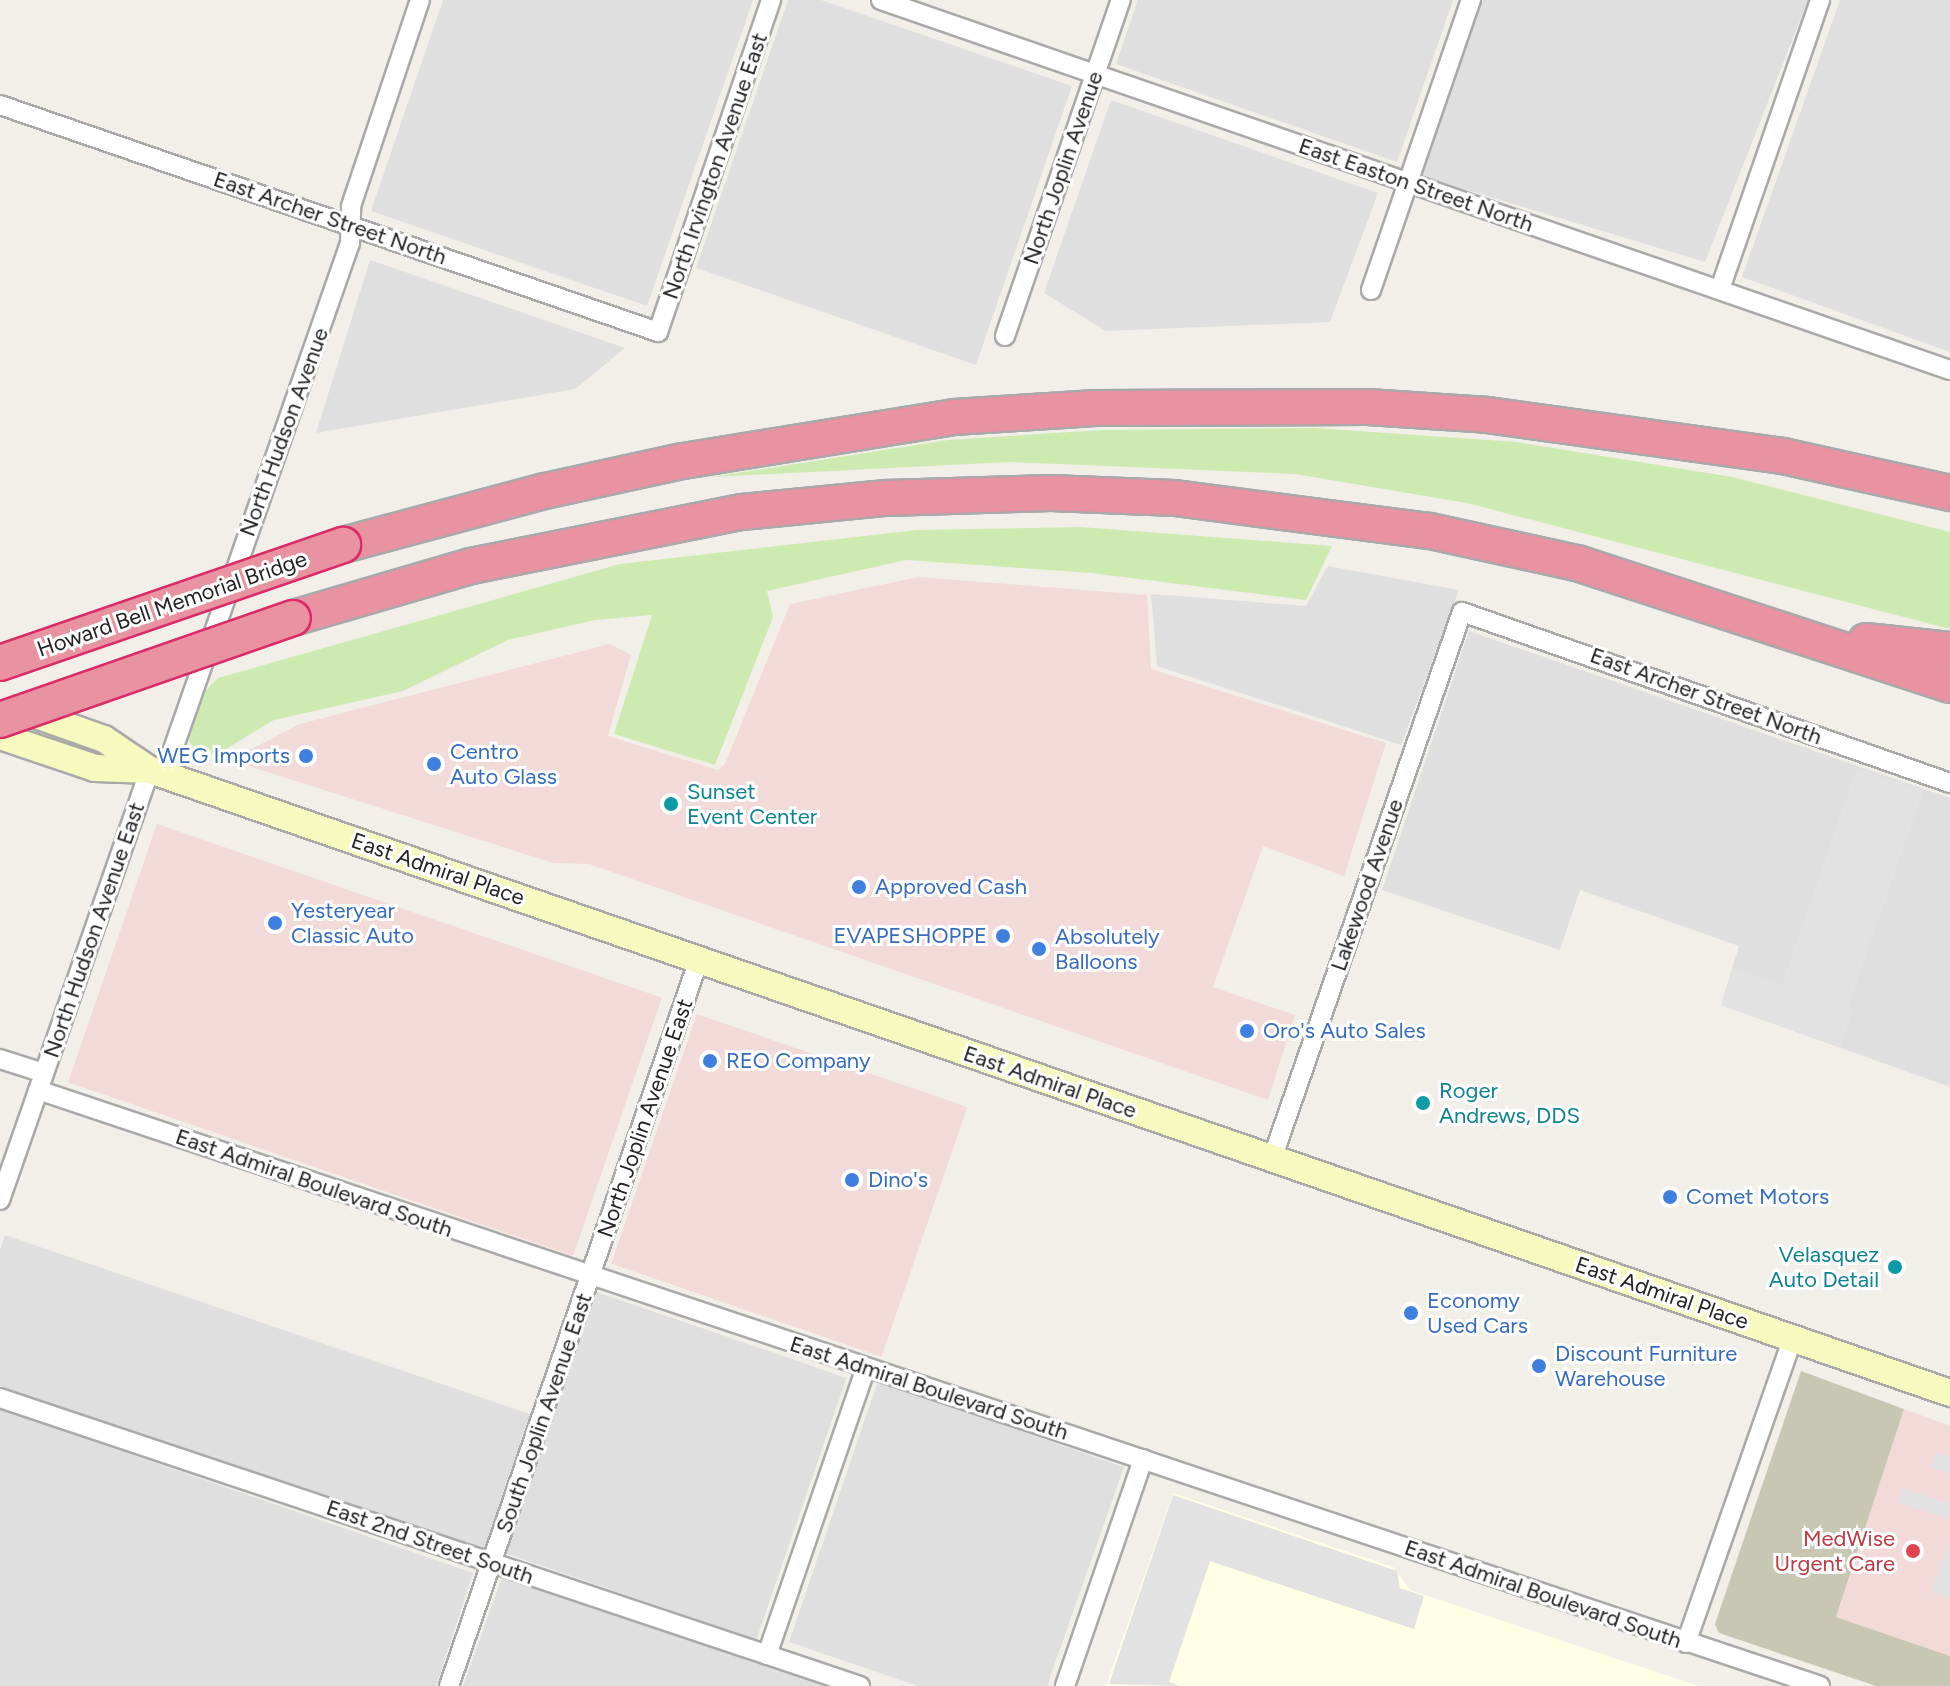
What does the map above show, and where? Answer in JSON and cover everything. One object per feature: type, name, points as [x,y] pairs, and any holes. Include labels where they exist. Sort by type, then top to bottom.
[{"type":"highway","name":"Howard Bell Memorial Bridge","points":[[0,663],[343,545],[545,491],[683,461],[954,417],[1096,408],[1368,407],[1487,415],[1783,456]]},
{"type":"highway","points":[[1783,456],[1950,493]]},
{"type":"highway","points":[[1783,456],[1950,516]]},
{"type":"highway","points":[[0,720],[293,618],[471,566],[649,528],[886,498],[1051,493],[1175,498],[1430,531],[1577,563],[1810,635],[1950,685]]},
{"type":"highway","points":[[1810,635],[1950,650]]},
{"type":"main road","points":[[0,703],[104,739],[157,772]]},
{"type":"main road","points":[[0,736],[95,768],[157,772]]},
{"type":"main road","name":"East Admiral Place","points":[[157,772],[1950,1393]]},
{"type":"street","points":[[350,225],[351,206],[420,0]]},
{"type":"street","name":"North Irvington Avenue East","points":[[658,332],[771,0]]},
{"type":"street","name":"East Easton Street North","points":[[881,0],[1950,370]]},
{"type":"street","name":"North Joplin Avenue","points":[[1005,336],[1121,0]]},
{"type":"street","points":[[1371,290],[1471,0]]},
{"type":"street","points":[[1720,289],[1820,0]]},
{"type":"street","name":"East Archer Street North","points":[[0,105],[658,332]]},
{"type":"street","name":"North Hudson Avenue","points":[[157,772],[350,243],[350,225]]},
{"type":"street","name":"East Archer Street North","points":[[1462,612],[1950,783]]},
{"type":"street","name":"Lakewood Avenue","points":[[1272,1159],[1462,612]]},
{"type":"street","name":"North Hudson Avenue East","points":[[0,1200],[157,772]]},
{"type":"street","name":"North Joplin Avenue East","points":[[591,1276],[699,959]]},
{"type":"street","name":"East Admiral Boulevard South","points":[[0,1059],[41,1082],[591,1276],[1820,1686]]},
{"type":"street","name":"South Joplin Avenue East","points":[[449,1686],[591,1276]]},
{"type":"street","points":[[1686,1643],[1793,1338]]},
{"type":"street","points":[[767,1655],[866,1368]]},
{"type":"street","name":"East 2nd Street South","points":[[0,1398],[860,1686]]},
{"type":"street","points":[[1065,1686],[1143,1459]]},
{"type":"shaded area","points":[[443,0],[753,0],[647,306],[371,211]]},
{"type":"shaded area","points":[[788,0],[821,0],[1072,86],[976,365],[696,268]]},
{"type":"shaded area","points":[[1138,0],[1453,0],[1397,162],[1116,64]]},
{"type":"shaded area","points":[[1483,0],[1808,0],[1705,262],[1421,176]]},
{"type":"shaded area","points":[[1840,0],[1950,0],[1950,352],[1742,277]]},
{"type":"shaded area","points":[[1111,100],[1378,193],[1330,322],[1106,331],[1044,293]]},
{"type":"shaded area","points":[[370,260],[625,348],[575,389],[316,433]]},
{"type":"shaded area","points":[[1328,566],[1459,590],[1401,745],[1157,666],[1151,594],[1306,606]]},
{"type":"shaded area","points":[[919,577],[1147,595],[1151,669],[1386,743],[1344,876],[1263,846],[1213,987],[1295,1015],[1268,1100],[589,864],[553,863],[230,760],[300,724],[610,644],[631,655],[608,736],[718,770],[725,764],[790,604]]},
{"type":"shaded area","points":[[1469,631],[1950,798],[1950,1087],[1721,1005],[1739,946],[1580,890],[1560,950],[1382,890]]},
{"type":"shaded area","points":[[1857,768],[1923,791],[1848,1007],[1853,1009],[1840,1046],[1721,1005],[1734,969],[1782,985]]},
{"type":"shaded area","points":[[157,824],[662,998],[573,1256],[68,1082]]},
{"type":"shaded area","points":[[697,1014],[967,1107],[881,1357],[611,1264]]},
{"type":"shaded area","points":[[5,1235],[530,1414],[484,1549],[0,1386],[0,1249]]},
{"type":"shaded area","points":[[594,1291],[846,1378],[756,1640],[504,1553]]},
{"type":"shaded area","points":[[1801,1371],[1904,1409],[1836,1617],[1950,1656],[1950,1686],[1876,1686],[1719,1633],[1715,1624]]},
{"type":"shaded area","points":[[878,1381],[1124,1467],[1047,1686],[918,1686],[789,1642]]},
{"type":"shaded area","points":[[0,1409],[473,1573],[436,1686],[0,1686]]},
{"type":"shaded area","points":[[1904,1409],[1950,1426],[1950,1656],[1836,1617]]},
{"type":"shaded area","points":[[1936,1452],[1950,1457],[1950,1474],[1930,1467]]},
{"type":"shaded area","points":[[1902,1488],[1950,1504],[1946,1518],[1897,1502]]},
{"type":"shaded area","points":[[1173,1493],[1393,1567],[1410,1590],[1699,1686],[1106,1686]]},
{"type":"shaded area","points":[[1173,1495],[1397,1571],[1400,1588],[1424,1596],[1414,1629],[1210,1561],[1169,1682],[1180,1686],[1109,1684]]},
{"type":"shaded area","points":[[1950,1538],[1950,1596],[1949,1599],[1931,1592]]},
{"type":"shaded area","points":[[502,1577],[823,1686],[463,1686]]},
{"type":"green space","points":[[1315,428],[1517,442],[1732,477],[1950,532],[1950,629],[1467,503],[1295,474],[1009,462],[712,477],[948,440],[1101,430]]},
{"type":"green space","points":[[1081,527],[1332,546],[1306,600],[1091,573],[906,560],[767,591],[773,617],[715,765],[614,734],[652,615],[595,620],[508,640],[403,691],[274,720],[216,755],[192,750],[189,738],[204,692],[218,678],[620,564],[917,530]]},
{"type":"place","name":"WEG Imports","points":[[306,756]]},
{"type":"place","name":"Centro Auto Glass","points":[[434,764]]},
{"type":"place","name":"Sunset Event Center","points":[[671,804]]},
{"type":"place","name":"Approved Cash","points":[[859,887]]},
{"type":"place","name":"Yesteryear Classic Auto","points":[[275,923]]},
{"type":"place","name":"EVAPESHOPPE","points":[[1003,936]]},
{"type":"place","name":"Absolutely Balloons","points":[[1039,949]]},
{"type":"place","name":"Oro's Auto Sales","points":[[1247,1031]]},
{"type":"place","name":"REO Company","points":[[710,1061]]},
{"type":"place","name":"Roger Andrews, DDS","points":[[1423,1103]]},
{"type":"place","name":"Dino's","points":[[852,1180]]},
{"type":"place","name":"Comet Motors","points":[[1670,1197]]},
{"type":"place","name":"Velasquez Auto Detail","points":[[1895,1267]]},
{"type":"place","name":"Economy Used Cars","points":[[1411,1313]]},
{"type":"place","name":"Discount Furniture Warehouse","points":[[1539,1366]]},
{"type":"place","name":"MedWise Urgent Care","points":[[1913,1551]]}]
